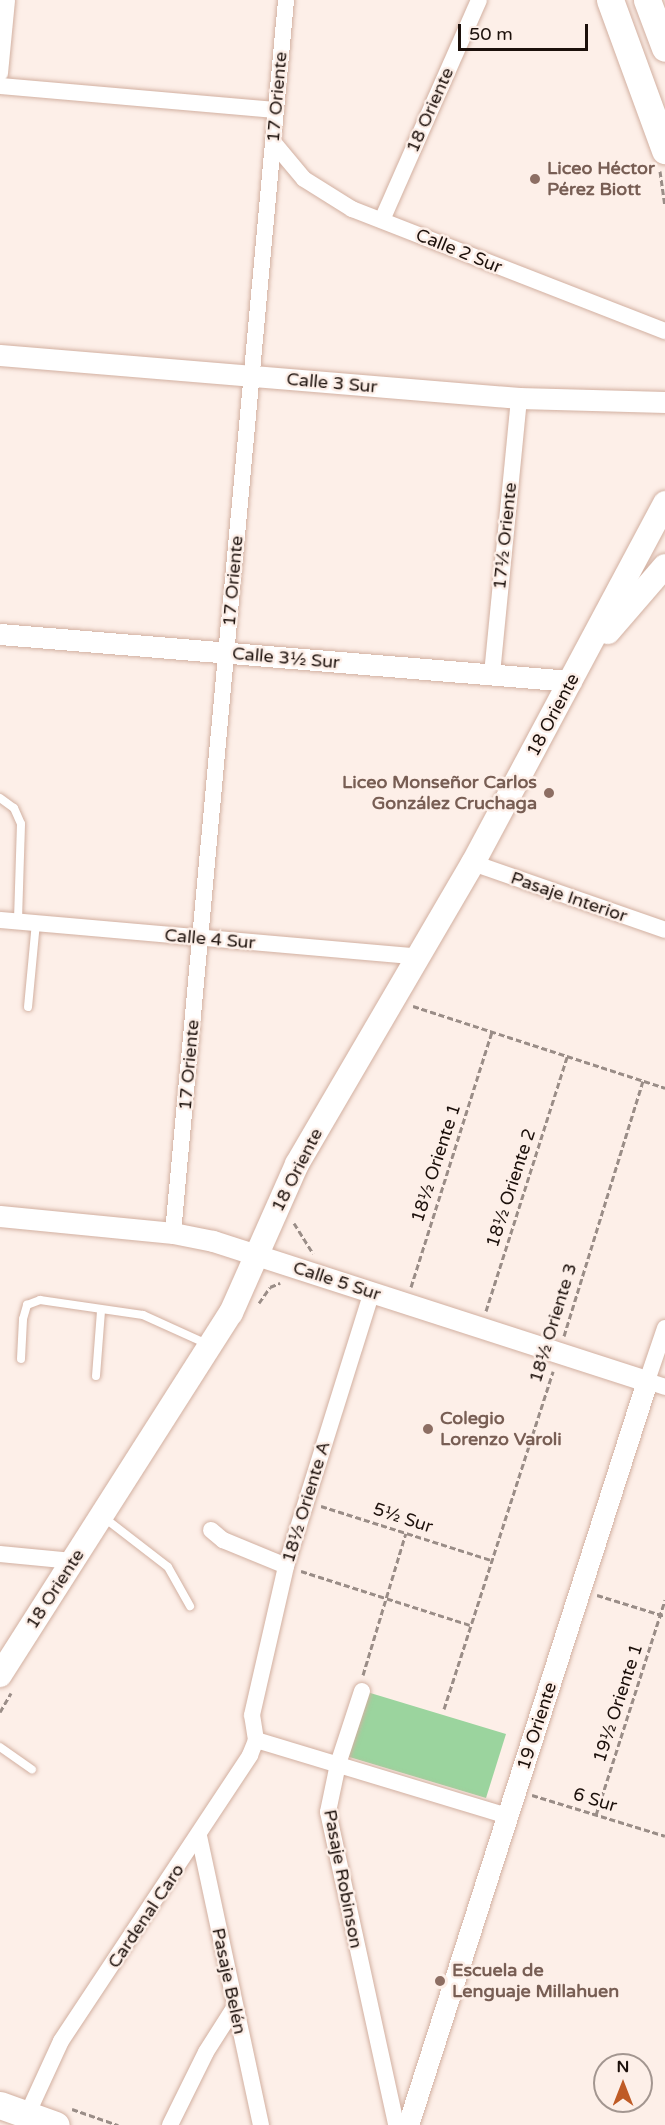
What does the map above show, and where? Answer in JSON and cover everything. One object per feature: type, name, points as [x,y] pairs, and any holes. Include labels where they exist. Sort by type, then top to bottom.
[{"type":"main road","points":[[610,0],[665,150]]},
{"type":"main road","points":[[647,0],[665,48]]},
{"type":"main road","name":"18 Oriente","points":[[0,1674],[231,1313],[259,1256],[297,1164],[473,863],[665,503]]},
{"type":"main road","name":"18 Oriente","points":[[584,658],[664,570]]},
{"type":"main road","points":[[0,2105],[56,2125]]},
{"type":"street","points":[[0,73],[7,0]]},
{"type":"street","name":"17 Oriente","points":[[173,1233],[286,0]]},
{"type":"street","name":"18 Oriente","points":[[382,220],[479,0]]},
{"type":"street","points":[[0,86],[276,110]]},
{"type":"street","name":"Calle 2 Sur","points":[[273,142],[291,166],[318,190],[382,220],[665,331]]},
{"type":"street","name":"Calle 3 Sur","points":[[0,355],[519,399],[665,402]]},
{"type":"street","name":"17½ Oriente","points":[[492,674],[519,399]]},
{"type":"street","name":"Calle 3½ Sur","points":[[0,634],[571,681]]},
{"type":"street","name":"Pasaje Interior","points":[[473,863],[665,930]]},
{"type":"street","name":"Calle 4 Sur","points":[[0,920],[420,957]]},
{"type":"street","name":"Calle 5 Sur","points":[[0,1216],[173,1233],[259,1256],[656,1384]]},
{"type":"street","name":"18½ Oriente A","points":[[256,1740],[252,1715],[286,1566],[372,1292]]},
{"type":"street","name":"19 Oriente","points":[[408,2125],[580,1590],[656,1384],[665,1328]]},
{"type":"street","points":[[211,1530],[223,1540],[286,1566]]},
{"type":"street","points":[[0,1554],[73,1561]]},
{"type":"street","name":"Pasaje Robinson","points":[[362,1691],[338,1764],[328,1812],[396,2125]]},
{"type":"street","points":[[256,1740],[508,1816]]},
{"type":"street","name":"Cardenal Caro","points":[[27,2115],[56,2051],[199,1836],[256,1740]]},
{"type":"street","name":"Pasaje Belén","points":[[199,1836],[234,2008],[261,2125]]},
{"type":"street","points":[[170,2125],[206,2052],[234,2008]]},
{"type":"lane","points":[[0,798],[15,808],[21,824],[18,922]]},
{"type":"lane","points":[[28,1007],[36,923]]},
{"type":"lane","points":[[21,1359],[27,1305],[59,1301],[101,1311],[143,1315],[210,1346]]},
{"type":"lane","points":[[96,1376],[101,1311]]},
{"type":"lane","points":[[102,1516],[168,1567],[190,1606]]},
{"type":"lane","points":[[0,1747],[32,1769]]},
{"type":"path","points":[[394,1001],[665,1089]]},
{"type":"path","name":"18½ Oriente 1","points":[[406,1303],[492,1032]]},
{"type":"path","name":"18½ Oriente 2","points":[[481,1327],[567,1057]]},
{"type":"path","name":"18½ Oriente 3","points":[[444,1709],[560,1353],[643,1082]]},
{"type":"path","name":"5½ Sur","points":[[307,1501],[491,1560]]},
{"type":"path","points":[[362,1691],[363,1671],[406,1533]]},
{"type":"path","points":[[286,1566],[470,1625]]},
{"type":"path","points":[[580,1590],[663,1616]]},
{"type":"path","name":"19½ Oriente 1","points":[[596,1815],[663,1616],[665,1600]]},
{"type":"path","name":"6 Sur","points":[[516,1790],[665,1836]]},
{"type":"green space","points":[[367,1692],[506,1734],[486,1798],[346,1756]]},
{"type":"place","name":"Liceo Héctor Pérez Biott","points":[[535,179]]},
{"type":"place","name":"Liceo Monseñor Carlos González Cruchaga","points":[[549,793]]},
{"type":"place","name":"Colegio Lorenzo Varoli","points":[[428,1429]]},
{"type":"place","name":"Escuela de Lenguaje Millahuen","points":[[440,1981]]}]
